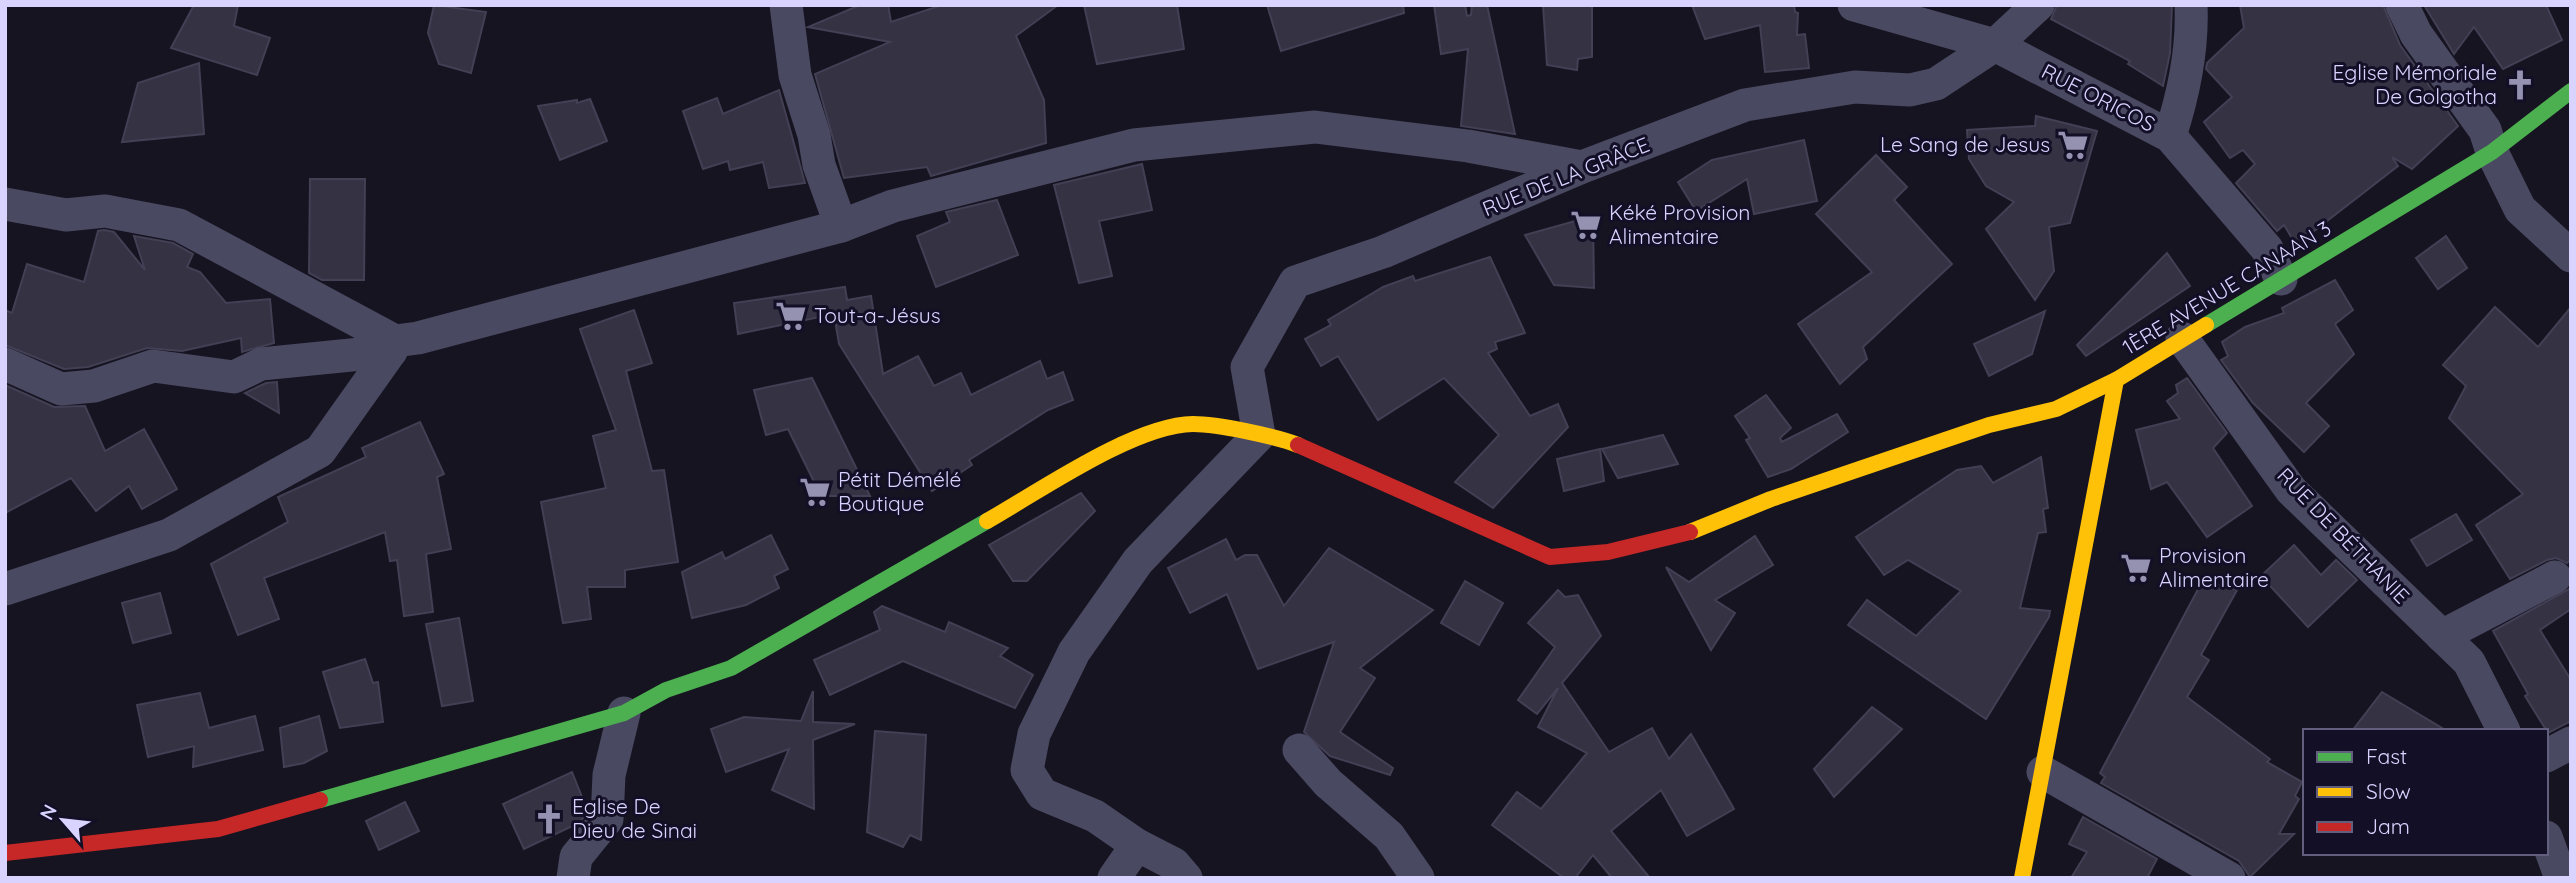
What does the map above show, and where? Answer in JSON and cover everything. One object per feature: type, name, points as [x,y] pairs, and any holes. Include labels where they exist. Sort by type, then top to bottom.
[{"type":"street","points":[[786,5],[795,75],[814,135],[819,165],[841,226]]},
{"type":"street","name":"RUE ORICOS","points":[[1854,5],[1996,45],[2170,136],[2267,249],[2281,279]]},
{"type":"street","name":"RUE DE LA GRÂCE","points":[[1259,435],[1247,367],[1294,282],[1383,253],[1582,167],[1745,104],[1854,87],[1910,90],[1936,84],[1996,45],[2038,5]]},
{"type":"street","points":[[2170,136],[2181,102],[2193,35],[2191,5]]},
{"type":"street","points":[[2402,5],[2416,34],[2485,130],[2492,152],[2520,209],[2571,256]]},
{"type":"street","name":"1ÈRE AVENUE CANAAN 3","points":[[2022,878],[2116,380],[2492,152],[2571,91]]},
{"type":"street","points":[[5,364],[61,389],[94,386],[153,366],[234,377],[261,364],[393,346],[841,226],[893,206],[1134,145],[1315,127],[1468,146],[1582,167]]},
{"type":"street","points":[[5,204],[66,215],[105,211],[179,225],[393,346]]},
{"type":"street","name":"RUE DE BÉTHANIE","points":[[2182,338],[2291,489],[2469,662],[2503,729]]},
{"type":"street","points":[[5,589],[169,535],[320,450],[393,346]]},
{"type":"street","points":[[5,853],[218,828],[624,713],[666,690],[731,668],[1079,466],[1131,439],[1193,424],[1281,439],[1332,458],[1495,535],[1549,557],[1608,552],[1700,530],[1771,499],[1989,425],[2056,409],[2116,380]]},
{"type":"street","points":[[1186,878],[1174,864],[1137,845],[1095,816],[1042,794],[1027,771],[1034,734],[1074,652],[1138,561],[1259,435]]},
{"type":"street","points":[[2442,636],[2555,577]]},
{"type":"street","points":[[573,878],[576,857],[607,819],[609,775],[624,713]]},
{"type":"street","points":[[2548,755],[2571,743]]},
{"type":"street","points":[[1299,750],[1328,783],[1389,836],[1418,878]]},
{"type":"street","points":[[2043,772],[2229,878]]},
{"type":"street","points":[[2548,842],[2561,878]]},
{"type":"street","points":[[1114,878],[1137,845]]},
{"type":"building","points":[[194,5],[238,5],[234,26],[270,38],[257,75],[171,48]]},
{"type":"building","points":[[434,5],[486,12],[471,73],[439,64],[428,33]]},
{"type":"building","points":[[860,5],[888,5],[891,22],[942,5],[1058,5],[1016,36],[1044,100],[1046,143],[931,176],[927,167],[844,178],[815,74],[890,42],[808,27]]},
{"type":"building","points":[[1084,5],[1177,5],[1184,49],[1097,64]]},
{"type":"building","points":[[1267,5],[1403,5],[1404,13],[1281,51]]},
{"type":"building","points":[[1434,5],[1465,5],[1467,16],[1471,15],[1472,5],[1487,5],[1515,134],[1461,126],[1468,49],[1441,54]]},
{"type":"building","points":[[1543,5],[1592,5],[1592,57],[1578,59],[1577,70],[1547,65]]},
{"type":"building","points":[[1692,5],[1794,5],[1795,12],[1798,13],[1797,35],[1805,34],[1809,68],[1765,72],[1760,25],[1705,39]]},
{"type":"building","points":[[2057,5],[2172,5],[2170,53],[2163,86],[2128,64],[2130,61],[2051,19]]},
{"type":"building","points":[[2240,5],[2383,5],[2400,45],[2458,126],[2412,169],[2392,157],[2398,166],[2296,245],[2284,225],[2277,231],[2236,183],[2255,164],[2243,150],[2230,158],[2204,122],[2232,97],[2206,69],[2207,63],[2244,28]]},
{"type":"building","points":[[2424,5],[2546,5],[2562,40],[2503,69],[2474,27],[2454,54]]},
{"type":"building","points":[[199,63],[204,134],[122,142],[138,83]]},
{"type":"building","points":[[779,90],[805,183],[769,188],[763,162],[730,170],[728,161],[703,169],[683,111],[717,98],[723,114]]},
{"type":"building","points":[[590,99],[607,141],[560,160],[538,106],[577,100],[577,103]]},
{"type":"building","points":[[2036,116],[2097,131],[2070,223],[2049,227],[2054,271],[2035,300],[1986,229],[2014,202],[1986,186],[1969,159],[1967,130],[2035,126]]},
{"type":"building","points":[[1804,140],[1817,201],[1754,214],[1747,179],[1696,211],[1678,182],[1712,160]]},
{"type":"building","points":[[1876,155],[1907,187],[1894,200],[1952,264],[1863,347],[1867,359],[1840,384],[1798,324],[1872,272],[1816,214]]},
{"type":"building","points":[[1142,164],[1152,210],[1099,221],[1112,276],[1079,283],[1054,185]]},
{"type":"building","points":[[310,179],[365,179],[364,280],[322,280],[309,273]]},
{"type":"building","points":[[997,200],[1018,255],[936,287],[917,236],[950,222],[946,212]]},
{"type":"building","points":[[1593,216],[1594,288],[1554,285],[1525,235]]},
{"type":"building","points":[[98,231],[114,232],[145,270],[134,236],[173,243],[193,254],[187,267],[200,272],[226,303],[270,299],[274,343],[242,352],[241,338],[182,351],[147,348],[88,367],[64,369],[5,345],[5,310],[12,313],[27,264],[84,282]]},
{"type":"building","points":[[2446,236],[2467,268],[2438,289],[2416,258]]},
{"type":"building","points":[[2167,253],[2190,286],[2086,356],[2077,345]]},
{"type":"building","points":[[1490,257],[1525,333],[1495,342],[1497,349],[1488,353],[1530,416],[1558,404],[1568,427],[1493,508],[1455,482],[1499,435],[1444,378],[1378,420],[1338,356],[1321,366],[1305,339],[1331,325],[1328,320],[1383,287],[1413,276],[1415,281]]},
{"type":"building","points":[[2335,280],[2353,310],[2335,324],[2354,354],[2306,403],[2329,426],[2304,452],[2253,403],[2221,360],[2228,356],[2222,342],[2245,327],[2284,313],[2282,308]]},
{"type":"building","points":[[845,287],[847,300],[871,296],[883,374],[918,356],[934,386],[961,373],[971,395],[1040,361],[1047,379],[1063,372],[1073,400],[1048,410],[969,460],[972,465],[932,491],[839,344],[834,314],[738,334],[734,303]]},
{"type":"building","points":[[2495,307],[2538,347],[2571,307],[2571,559],[2567,563],[2556,558],[2547,560],[2510,579],[2476,525],[2523,494],[2449,418],[2466,386],[2443,365]]},
{"type":"building","points":[[634,310],[652,363],[626,371],[652,471],[664,470],[678,562],[625,570],[625,587],[587,587],[591,619],[563,623],[541,502],[606,488],[593,436],[616,430],[580,329]]},
{"type":"building","points":[[2045,311],[2032,354],[1989,376],[1974,344]]},
{"type":"building","points":[[812,378],[870,496],[821,496],[788,429],[766,435],[754,390]]},
{"type":"building","points":[[2187,378],[2227,433],[2213,448],[2252,506],[2207,537],[2167,482],[2151,489],[2136,430],[2180,419],[2167,401],[2178,393],[2176,385]]},
{"type":"building","points":[[277,382],[279,413],[245,393],[266,383]]},
{"type":"building","points":[[5,385],[54,407],[85,406],[105,451],[144,429],[177,489],[142,509],[129,486],[96,511],[71,478],[5,513]]},
{"type":"building","points":[[1766,395],[1791,428],[1780,438],[1782,442],[1837,414],[1848,432],[1791,469],[1768,477],[1746,440],[1750,438],[1735,416]]},
{"type":"building","points":[[420,422],[444,474],[437,477],[451,549],[426,554],[433,612],[404,616],[397,560],[390,561],[385,532],[264,578],[279,619],[238,635],[211,564],[288,522],[278,497],[366,457],[362,448]]},
{"type":"building","points":[[1663,435],[1678,464],[1618,478],[1602,449]]},
{"type":"building","points":[[1600,449],[1604,481],[1564,491],[1557,459]]},
{"type":"building","points":[[2041,457],[2048,508],[2043,509],[2046,532],[2038,533],[2020,608],[2050,611],[2049,617],[1986,719],[1848,625],[1867,600],[1916,636],[1961,591],[1908,560],[1884,575],[1856,537],[1957,470],[1981,466],[1993,483]]},
{"type":"building","points":[[1081,493],[1095,511],[1027,581],[1013,581],[989,545]]},
{"type":"building","points":[[2456,514],[2472,540],[2427,566],[2411,540]]},
{"type":"building","points":[[771,535],[788,569],[774,576],[779,588],[746,605],[692,618],[682,572],[722,552],[725,559]]},
{"type":"building","points":[[1755,536],[1773,565],[1715,600],[1735,613],[1711,650],[1666,567],[1689,582]]},
{"type":"building","points":[[1226,539],[1236,560],[1245,555],[1257,555],[1284,606],[1329,548],[1433,610],[1360,668],[1375,678],[1340,732],[1393,768],[1390,775],[1330,756],[1304,732],[1334,642],[1258,669],[1227,594],[1190,613],[1168,568]]},
{"type":"building","points":[[2294,545],[2321,575],[2336,560],[2357,580],[2308,627],[2261,576]]},
{"type":"building","points":[[2203,580],[2237,590],[2201,655],[2209,660],[2187,697],[2270,759],[2267,762],[2302,782],[2295,796],[2299,799],[2279,834],[2294,834],[2250,877],[2239,861],[2101,783],[2105,777],[2100,773]]},
{"type":"building","points":[[1465,581],[1503,603],[1479,645],[1441,623]]},
{"type":"building","points":[[2571,588],[2571,609],[2540,630],[2571,680],[2571,721],[2548,733],[2548,729],[2525,696],[2528,694],[2493,631]]},
{"type":"building","points":[[1558,590],[1565,597],[1578,595],[1601,636],[1562,683],[1609,752],[1652,728],[1669,759],[1691,734],[1734,809],[1687,836],[1661,790],[1611,831],[1650,878],[1612,878],[1593,855],[1575,878],[1564,878],[1492,825],[1517,792],[1541,809],[1587,753],[1538,727],[1558,688],[1537,714],[1518,700],[1555,647],[1528,623]]},
{"type":"building","points":[[160,593],[171,633],[133,643],[122,603]]},
{"type":"building","points":[[882,606],[945,632],[949,622],[1008,648],[1000,656],[1033,675],[1015,708],[903,661],[830,695],[814,660],[880,630],[874,612]]},
{"type":"building","points":[[459,618],[473,701],[442,706],[426,624]]},
{"type":"building","points":[[365,659],[373,683],[378,682],[383,722],[340,728],[323,672]]},
{"type":"building","points":[[813,691],[813,722],[855,724],[813,740],[814,809],[772,790],[789,749],[726,772],[711,729],[744,717],[801,721]]},
{"type":"building","points":[[2382,692],[2444,729],[2354,729]]},
{"type":"building","points":[[200,693],[209,728],[255,716],[263,750],[193,767],[194,746],[148,757],[137,705]]},
{"type":"building","points":[[1872,707],[1902,729],[1834,797],[1814,769]]},
{"type":"building","points":[[319,716],[327,751],[304,763],[284,767],[280,728]]},
{"type":"building","points":[[875,731],[926,735],[921,840],[910,835],[903,847],[867,832]]},
{"type":"building","points":[[572,772],[588,812],[579,823],[524,849],[503,804]]},
{"type":"building","points":[[405,802],[419,831],[379,850],[366,821]]},
{"type":"building","points":[[2083,817],[2157,859],[2147,878],[2071,878],[2087,852],[2069,844]]},
{"type":"traffic: fast","points":[[2206,325],[2492,152],[2571,91]]},
{"type":"traffic: fast","points":[[320,800],[624,713],[666,690],[731,668],[987,521]]},
{"type":"traffic: slow","points":[[2022,878],[2116,380],[2206,325]]},
{"type":"traffic: slow","points":[[1690,532],[1771,499],[1989,425],[2056,409],[2116,380]]},
{"type":"traffic: slow","points":[[987,521],[1116,447],[1169,427],[1193,424],[1217,426],[1261,434],[1298,445]]},
{"type":"traffic: jam","points":[[1298,445],[1550,557],[1608,552],[1690,532]]},
{"type":"traffic: jam","points":[[5,853],[218,829],[320,800]]},
{"type":"place","name":"Eglise Mémoriale De Golgotha","points":[[2520,85]]},
{"type":"place","name":"Le Sang de Jesus","points":[[2073,145]]},
{"type":"place","name":"Kéké Provision Alimentaire","points":[[1586,225]]},
{"type":"place","name":"Tout-a-Jésus","points":[[791,316]]},
{"type":"place","name":"Pétit Démélé Boutique","points":[[815,492]]},
{"type":"place","name":"Provision Alimentaire","points":[[2136,568]]},
{"type":"place","name":"Eglise De Dieu de Sinai","points":[[549,819]]}]
